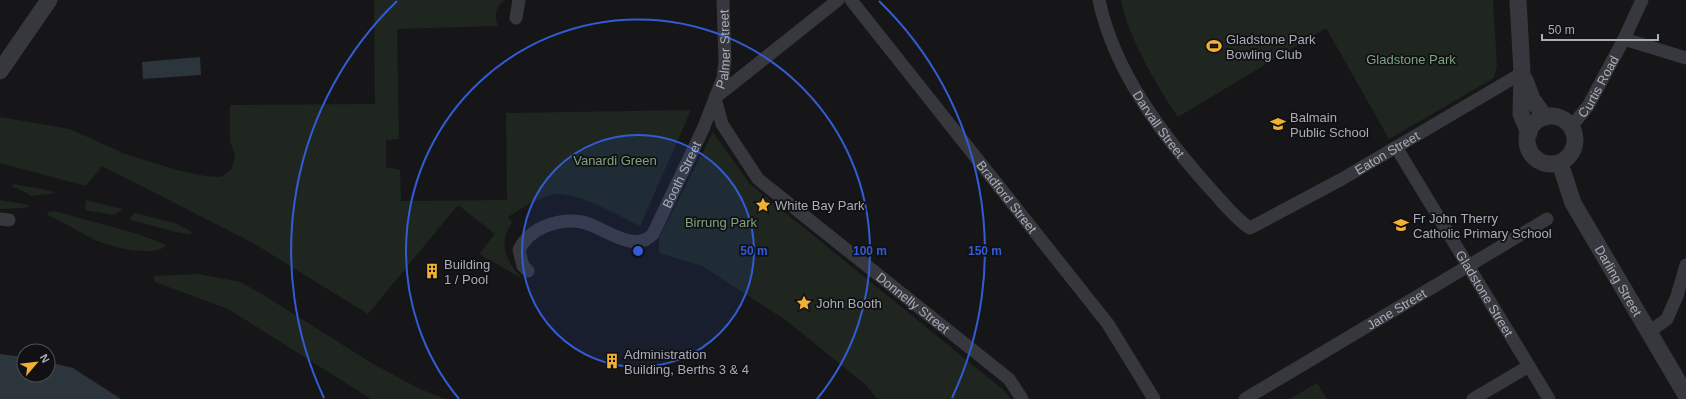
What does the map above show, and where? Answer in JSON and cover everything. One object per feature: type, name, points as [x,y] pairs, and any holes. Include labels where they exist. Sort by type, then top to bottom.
[{"type":"street","points":[[0,71],[49,0]]},
{"type":"street","points":[[516,18],[519,0]]},
{"type":"street","name":"Palmer Street","points":[[715,98],[723,78],[725,60],[723,0]]},
{"type":"street","name":"Booth Street","points":[[528,271],[524,266],[519,250],[523,241],[529,235],[542,227],[557,223],[582,222],[630,240],[640,241],[650,238],[657,228],[715,98],[838,0]]},
{"type":"street","name":"Bradford Street","points":[[851,0],[1108,324],[1154,399]]},
{"type":"street","name":"Darvall Street","points":[[1100,0],[1105,25],[1114,46],[1132,83],[1158,124],[1189,166],[1250,228]]},
{"type":"street","points":[[1518,0],[1522,73],[1522,114],[1529,133],[1529,148],[1538,160],[1552,164],[1560,163],[1567,159],[1575,145],[1575,137],[1571,127],[1561,119],[1545,117],[1538,121],[1529,133]]},
{"type":"street","name":"Curtis Road","points":[[1571,127],[1588,106],[1624,39],[1642,0]]},
{"type":"street","points":[[1624,39],[1686,58]]},
{"type":"street","points":[[1522,73],[1532,99],[1545,117]]},
{"type":"street","name":"Eaton Street","points":[[1250,228],[1396,147],[1522,73]]},
{"type":"street","name":"Donnelly Street","points":[[715,98],[722,124],[758,179],[1009,379],[1022,399]]},
{"type":"street","name":"Gladstone Street","points":[[1396,147],[1549,399]]},
{"type":"street","name":"Darling Street","points":[[1560,163],[1573,202],[1686,395]]},
{"type":"street","name":"Jane Street","points":[[1245,399],[1547,219]]},
{"type":"street","points":[[1648,332],[1667,319],[1681,298],[1686,265]]},
{"type":"street","points":[[1473,399],[1529,366]]},
{"type":"green space","name":"Vanardi Green","points":[[374,0],[505,0],[496,12],[498,26],[397,29],[399,139],[386,140],[386,167],[400,170],[401,201],[507,200],[506,113],[691,110],[640,226],[591,202],[570,196],[554,194],[540,199],[508,217],[512,222],[505,238],[506,252],[512,266],[523,279],[479,254],[495,234],[458,205],[368,314],[253,243],[102,166],[86,186],[0,163],[0,117],[70,129],[125,154],[177,170],[205,176],[221,177],[231,170],[235,156],[230,141],[230,105],[375,104]]},
{"type":"green space","name":"Gladstone Park","points":[[1121,0],[1493,0],[1497,65],[1494,78],[1389,139],[1326,28],[1178,117],[1136,45],[1124,14]]},
{"type":"green space","name":"Birrung Park","points":[[713,132],[750,184],[1006,392],[1011,399],[877,399],[867,386],[787,321],[702,266],[659,253],[659,238]]},
{"type":"green space","points":[[13,184],[56,193],[32,196],[12,186]]},
{"type":"green space","points":[[0,200],[30,205],[25,208],[0,209]]},
{"type":"green space","points":[[86,200],[123,209],[114,215],[85,210]]},
{"type":"green space","points":[[54,211],[138,234],[166,245],[161,249],[154,251],[144,251],[124,249],[106,244],[93,239],[47,215],[48,212]]},
{"type":"green space","points":[[135,213],[175,223],[192,232],[191,234],[180,233],[131,220],[130,218]]},
{"type":"green space","points":[[199,274],[240,282],[262,294],[373,364],[420,389],[445,399],[371,399],[228,309],[155,282],[153,276]]},
{"type":"green space","points":[[1317,383],[1327,399],[1290,399]]},
{"type":"shaded area","points":[[200,57],[201,75],[143,79],[142,62]]},
{"type":"shaded area","points":[[0,354],[16,356],[16,383],[56,383],[56,364],[73,368],[121,399],[0,399]]},
{"type":"place","name":"Gladstone Park Bowling Club","points":[[1214,46]]},
{"type":"place","name":"Balmain Public School","points":[[1278,124]]},
{"type":"place","name":"White Bay Park","points":[[763,205]]},
{"type":"place","name":"Fr John Therry Catholic Primary School","points":[[1401,225]]},
{"type":"place","name":"Building 1 / Pool","points":[[432,271]]},
{"type":"place","name":"John Booth","points":[[804,303]]},
{"type":"place","name":"Administration Building, Berths 3 & 4","points":[[612,361]]}]
